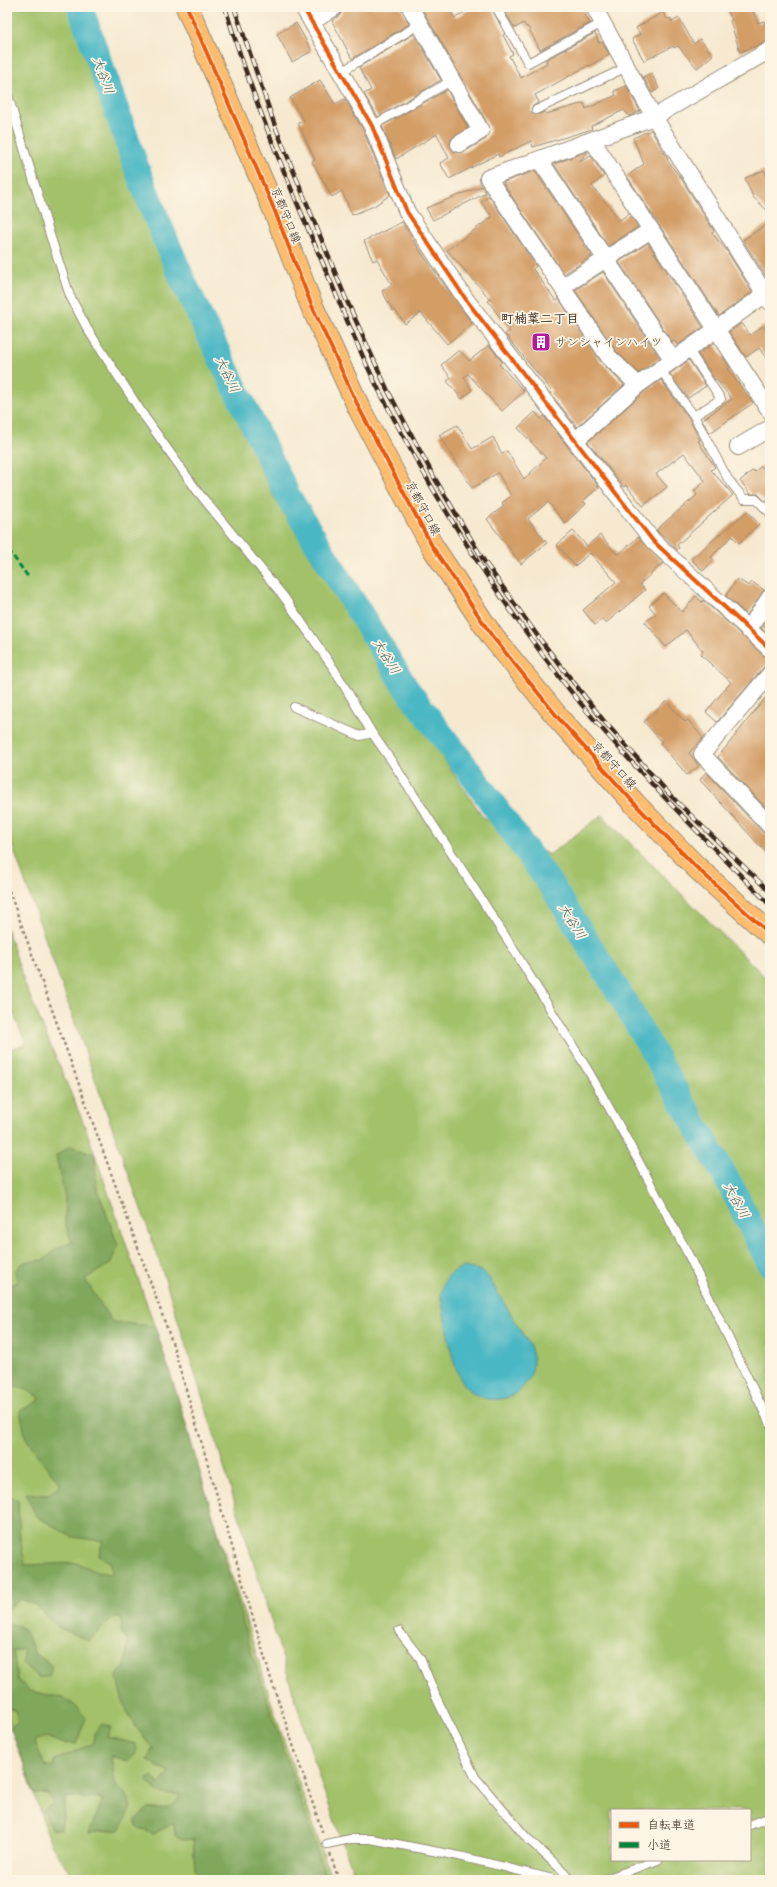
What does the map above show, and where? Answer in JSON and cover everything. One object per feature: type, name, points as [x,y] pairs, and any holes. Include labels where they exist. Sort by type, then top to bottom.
[{"type":"main road","name":"京都守口線","points":[[187,7],[274,209],[311,304],[360,410],[432,546],[492,636],[560,720],[634,803],[696,867],[770,934]]},
{"type":"street","points":[[303,7],[372,126],[407,212],[467,301],[653,541],[770,650]]},
{"type":"street","points":[[312,22],[335,7]]},
{"type":"street","points":[[410,7],[481,131],[459,144]]},
{"type":"street","points":[[576,440],[638,385],[716,329],[768,296],[654,117],[594,7]]},
{"type":"street","points":[[638,385],[609,357],[488,178],[654,117],[770,50]]},
{"type":"street","points":[[592,140],[770,410]]},
{"type":"street","points":[[539,159],[606,259],[667,364]]},
{"type":"street","points":[[562,287],[651,230]]},
{"type":"street","points":[[744,438],[770,428]]},
{"type":"street","points":[[748,630],[770,597]]},
{"type":"street","points":[[770,674],[702,754],[770,826]]},
{"type":"lane","points":[[496,7],[528,63],[602,23]]},
{"type":"lane","points":[[341,72],[420,24]]},
{"type":"lane","points":[[536,110],[627,67]]},
{"type":"lane","points":[[372,126],[451,81]]},
{"type":"lane","points":[[7,92],[70,296],[88,330],[146,419],[198,492],[289,604],[334,670],[372,733],[509,942],[589,1072],[625,1136],[687,1252],[770,1424]]},
{"type":"lane","points":[[688,349],[720,399],[694,416]]},
{"type":"lane","points":[[667,364],[728,479],[744,499],[756,499],[770,512]]},
{"type":"lane","points":[[294,707],[360,736],[372,733]]},
{"type":"lane","points":[[399,1631],[420,1658],[437,1699],[474,1777],[526,1837],[564,1872],[570,1880]]},
{"type":"lane","points":[[751,1825],[770,1817]]},
{"type":"lane","points":[[327,1844],[350,1839],[371,1839],[459,1856],[557,1880]]},
{"type":"lane","points":[[603,1880],[655,1861]]},
{"type":"path","points":[[7,885],[172,1342],[271,1679],[339,1880]]},
{"type":"green space","points":[[7,7],[68,7],[166,269],[274,497],[341,606],[483,817],[549,855],[602,815],[770,982],[770,1880],[356,1880],[321,1783],[157,1254],[7,831]]},
{"type":"green space","points":[[7,929],[26,987],[86,1129],[151,1316],[274,1711],[332,1880],[75,1880],[51,1844],[7,1715],[7,1050],[26,1044],[7,998]]},
{"type":"green space","points":[[70,1146],[95,1154],[96,1185],[118,1246],[110,1264],[85,1279],[112,1322],[155,1326],[181,1407],[251,1651],[327,1880],[204,1880],[195,1870],[193,1839],[181,1840],[175,1835],[174,1823],[153,1834],[137,1827],[135,1820],[148,1808],[163,1809],[175,1803],[180,1794],[161,1793],[154,1789],[146,1780],[153,1776],[159,1785],[169,1772],[147,1760],[153,1748],[139,1731],[124,1705],[117,1674],[125,1666],[128,1642],[122,1634],[121,1617],[111,1619],[89,1641],[58,1627],[34,1604],[20,1599],[7,1610],[8,1494],[18,1501],[20,1537],[25,1565],[78,1563],[97,1572],[112,1574],[111,1563],[99,1555],[103,1541],[72,1537],[36,1516],[26,1493],[49,1495],[61,1484],[40,1459],[26,1438],[20,1411],[41,1399],[28,1390],[7,1385],[7,1286],[17,1283],[15,1271],[24,1262],[44,1260],[56,1249],[72,1242],[65,1223],[65,1198],[56,1156]]},
{"type":"green space","points":[[7,1623],[20,1626],[28,1636],[34,1653],[52,1665],[50,1675],[39,1678],[23,1664],[24,1650],[13,1650],[17,1678],[29,1691],[63,1698],[73,1704],[86,1718],[76,1744],[61,1743],[46,1737],[35,1741],[44,1765],[52,1767],[55,1760],[94,1743],[94,1733],[102,1724],[111,1727],[107,1737],[136,1744],[136,1754],[127,1761],[111,1756],[115,1783],[127,1795],[131,1807],[120,1830],[89,1833],[103,1799],[66,1797],[61,1830],[51,1829],[43,1810],[53,1804],[47,1793],[35,1794],[10,1727],[18,1722],[15,1710],[7,1709]]},
{"type":"water","points":[[464,1267],[482,1271],[489,1278],[526,1338],[531,1349],[533,1364],[530,1377],[522,1388],[512,1395],[500,1399],[487,1399],[474,1394],[463,1383],[455,1366],[452,1355],[441,1298],[446,1278],[453,1272]]},
{"type":"building","points":[[344,7],[401,7],[409,24],[352,59],[332,21],[340,15]]},
{"type":"building","points":[[421,7],[448,7],[455,18],[474,7],[491,7],[505,34],[503,35],[513,54],[509,56],[521,78],[547,63],[546,60],[595,33],[599,43],[602,42],[609,54],[590,66],[589,65],[535,95],[539,102],[532,107],[531,113],[536,115],[545,112],[546,114],[584,103],[586,109],[616,95],[614,91],[626,86],[640,111],[629,116],[624,110],[591,126],[592,129],[533,147],[531,141],[499,157],[498,154],[449,179],[440,163],[449,158],[437,134],[396,159],[382,126],[447,90],[468,128],[451,139],[450,144],[454,152],[464,152],[486,139],[490,131],[489,126]]},
{"type":"building","points":[[502,7],[581,7],[590,23],[540,50],[528,27],[526,27],[524,23],[515,28]]},
{"type":"building","points":[[725,7],[751,7],[758,23],[764,21],[770,41],[740,52],[730,21],[732,20]]},
{"type":"building","points":[[663,12],[667,19],[670,18],[672,22],[679,18],[694,44],[700,39],[713,55],[697,68],[678,46],[674,48],[673,46],[644,61],[632,39],[640,34],[636,28]]},
{"type":"building","points":[[296,23],[312,51],[292,62],[277,34]]},
{"type":"building","points":[[414,34],[441,80],[378,117],[364,94],[371,90],[359,67]]},
{"type":"building","points":[[651,73],[659,88],[652,93],[643,77]]},
{"type":"building","points":[[320,80],[335,104],[345,99],[363,130],[390,195],[374,206],[352,215],[342,191],[332,197],[312,161],[315,160],[298,123],[304,121],[290,98]]},
{"type":"building","points":[[651,130],[668,159],[667,160],[680,177],[714,231],[712,233],[727,251],[752,292],[719,316],[627,176],[644,164],[633,138]]},
{"type":"building","points":[[588,151],[579,162],[591,156],[604,176],[592,186],[620,220],[629,213],[638,227],[608,246],[554,164]]},
{"type":"building","points":[[764,170],[770,184],[770,213],[753,197],[745,178]]},
{"type":"building","points":[[535,171],[592,256],[564,274],[504,185],[504,182]]},
{"type":"building","points":[[482,186],[486,193],[433,220],[426,208]]},
{"type":"building","points":[[489,196],[536,266],[533,269],[556,301],[559,299],[601,362],[624,385],[577,427],[550,393],[552,391],[505,334],[510,331],[488,301],[490,299],[447,250],[492,217],[481,202]]},
{"type":"building","points":[[402,222],[421,252],[472,323],[447,344],[421,313],[405,324],[395,310],[393,311],[382,291],[392,285],[377,259],[373,261],[364,241]]},
{"type":"building","points":[[770,222],[770,278],[768,280],[743,240]]},
{"type":"building","points":[[648,243],[703,327],[678,345],[674,341],[672,342],[619,262]]},
{"type":"building","points":[[603,272],[660,358],[639,373],[616,351],[575,290]]},
{"type":"building","points":[[742,323],[750,335],[763,326],[770,336],[770,364],[759,348],[746,357],[729,332]]},
{"type":"building","points":[[714,343],[730,368],[728,369],[753,403],[710,433],[702,420],[732,399],[716,379],[715,380],[698,354]]},
{"type":"building","points":[[489,345],[502,362],[499,364],[524,391],[502,411],[468,374],[464,377],[472,390],[462,399],[447,381],[451,378],[441,365],[459,350],[469,361]]},
{"type":"building","points":[[689,360],[706,386],[688,398],[670,374]]},
{"type":"building","points":[[661,380],[689,419],[700,440],[698,441],[715,467],[711,470],[733,495],[677,545],[679,548],[677,550],[656,530],[697,495],[694,491],[705,481],[684,453],[656,474],[667,487],[643,506],[626,485],[624,487],[588,442],[644,392]]},
{"type":"building","points":[[535,412],[541,419],[544,416],[599,487],[583,501],[586,504],[565,523],[548,502],[528,519],[547,543],[521,564],[487,519],[504,506],[502,503],[511,496],[498,473],[472,488],[439,435],[457,425],[472,449],[493,437],[502,454],[507,451],[524,479],[546,458],[518,428]]},
{"type":"building","points":[[770,461],[770,497],[765,501],[758,494],[751,494],[740,481],[753,470],[755,472],[761,466],[763,468]]},
{"type":"building","points":[[747,511],[759,524],[739,543],[732,536],[711,557],[714,560],[703,571],[691,559]]},
{"type":"building","points":[[573,531],[587,546],[600,535],[618,555],[638,537],[663,563],[640,584],[645,590],[606,623],[602,619],[595,625],[583,610],[616,582],[590,553],[575,566],[557,545]]},
{"type":"building","points":[[737,579],[749,586],[752,582],[764,590],[747,615],[726,596]]},
{"type":"building","points":[[663,593],[682,612],[696,596],[702,602],[703,600],[764,656],[770,658],[770,663],[763,668],[717,722],[706,712],[731,682],[701,655],[703,651],[686,630],[666,647],[645,622],[656,614],[649,606]]},
{"type":"building","points":[[770,614],[770,636],[761,628]]},
{"type":"building","points":[[770,692],[770,812],[718,757]]},
{"type":"building","points":[[666,701],[685,722],[688,720],[703,738],[689,753],[699,766],[687,775],[660,743],[662,742],[644,722]]},
{"type":"building","points":[[706,772],[763,833],[770,835],[770,857],[700,780]]},
{"type":"waterway","name":"大谷川","points":[[80,7],[137,169],[184,283],[288,496],[406,688],[472,775],[553,888],[618,991],[733,1190],[770,1264]]},
{"type":"railway","points":[[225,7],[245,69],[268,131],[357,344],[400,430],[435,493],[513,614],[560,678],[617,746],[770,905]]},
{"type":"railway","points":[[234,7],[275,126],[346,299],[387,389],[434,477],[484,561],[542,642],[603,720],[671,796],[770,892]]},
{"type":"marked path","points":[[7,552],[10,552],[29,578]]},
{"type":"cycle path","points":[[187,7],[274,209],[311,304],[360,410],[432,546],[492,636],[560,720],[634,803],[696,867],[770,934]]},
{"type":"cycle path","points":[[303,7],[372,126],[407,212],[467,301],[653,541],[770,649]]},
{"type":"place","name":"サンシャインハイツ","points":[[541,342]]},
{"type":"district","name":"町楠葉二丁目","points":[[540,318]]}]
